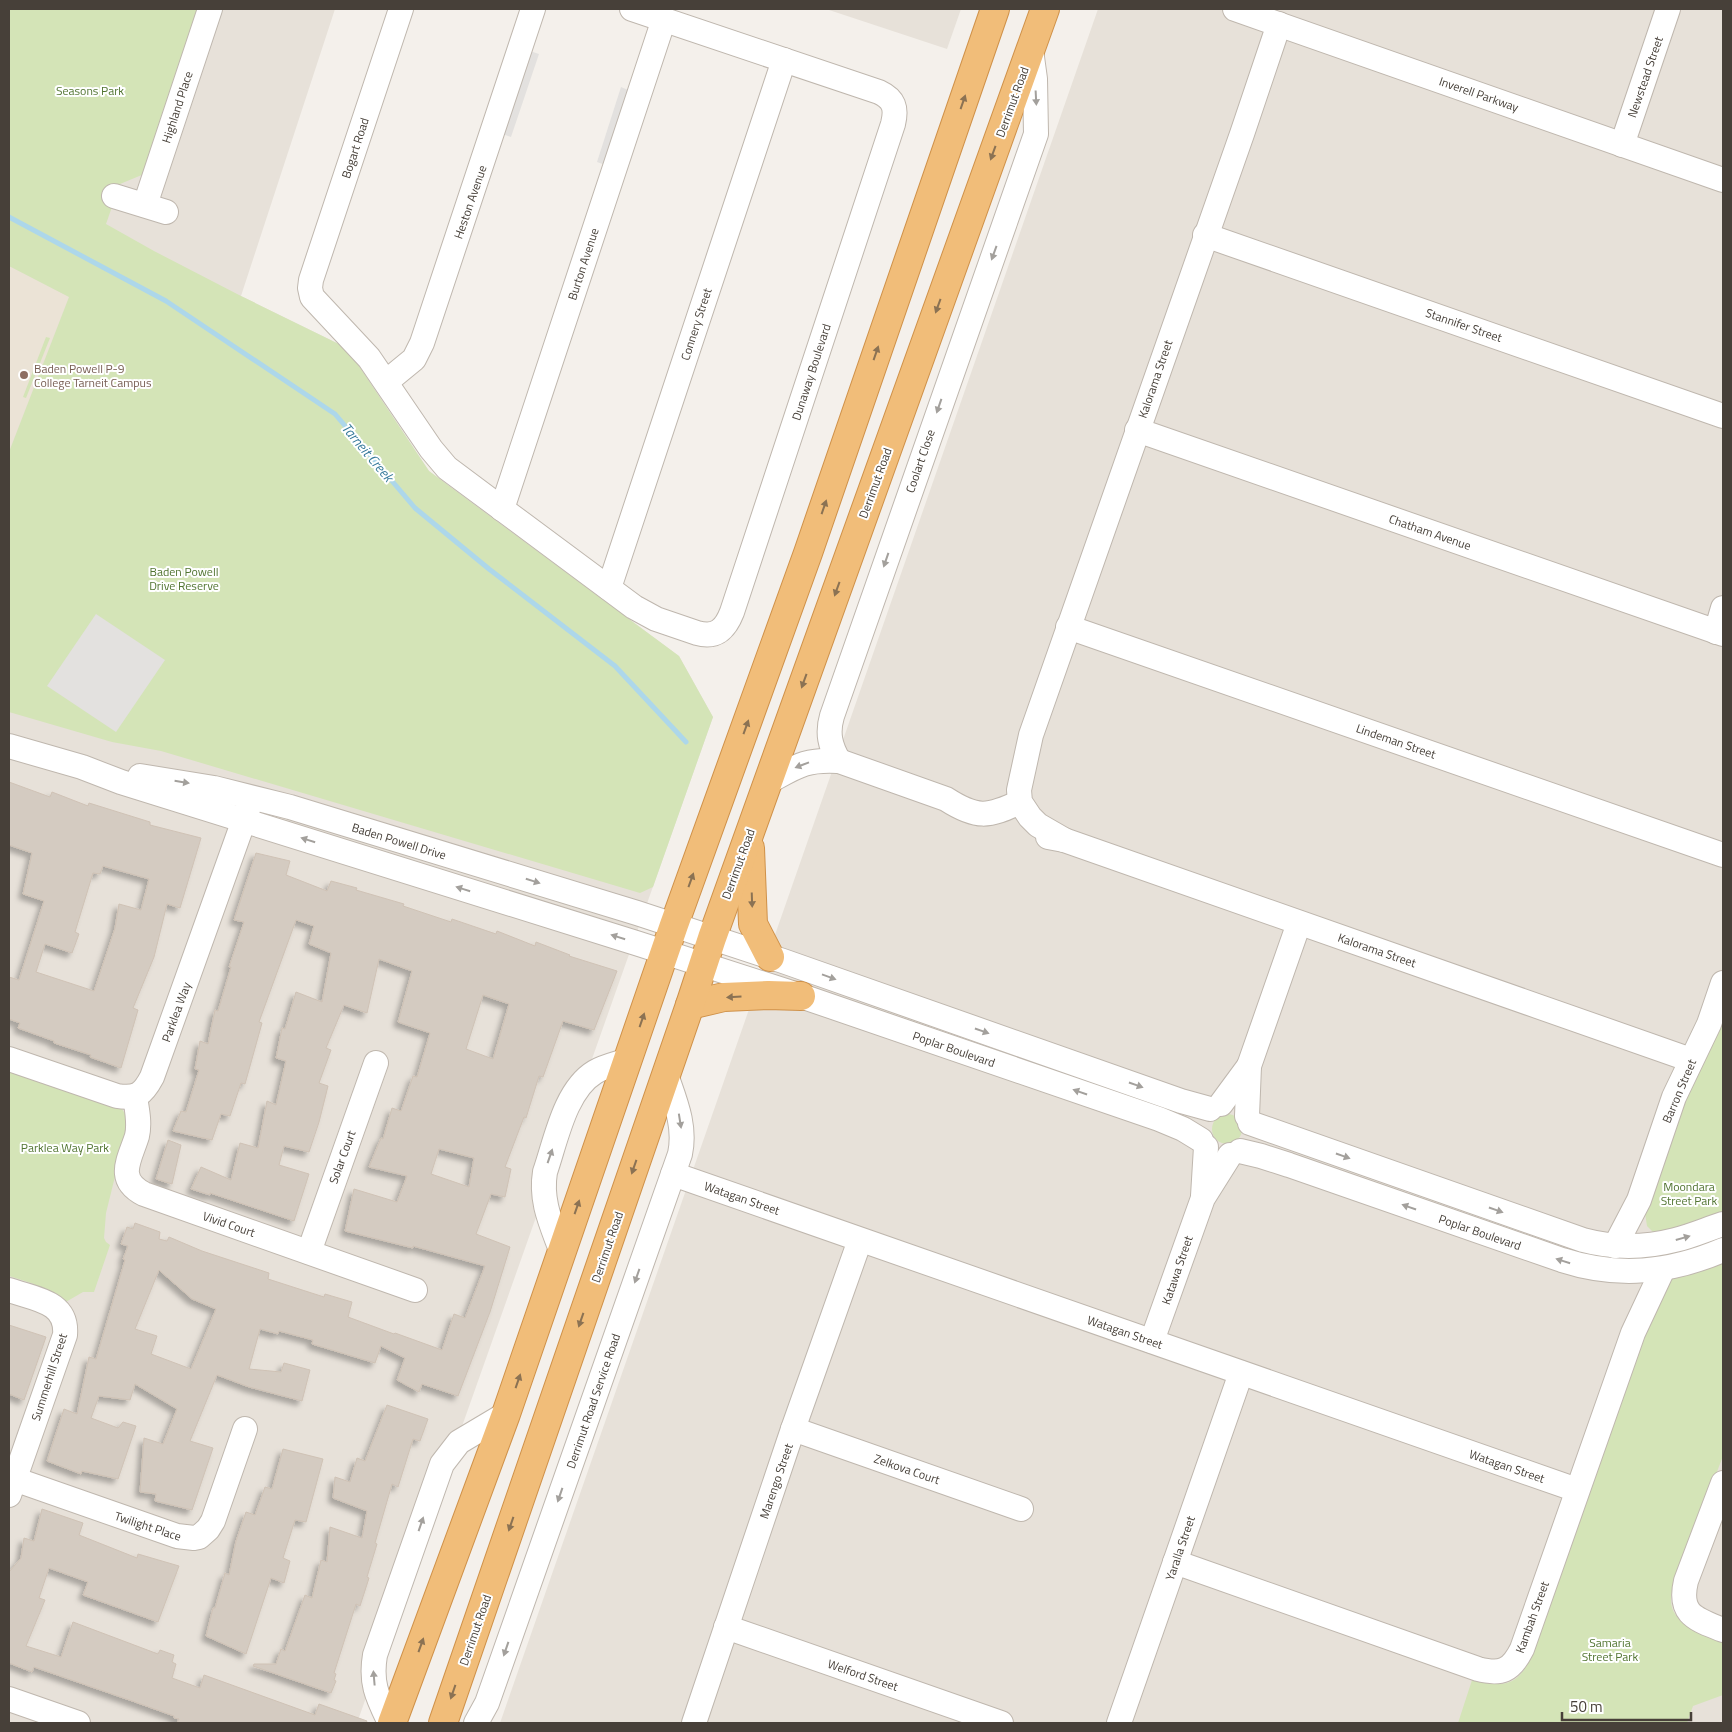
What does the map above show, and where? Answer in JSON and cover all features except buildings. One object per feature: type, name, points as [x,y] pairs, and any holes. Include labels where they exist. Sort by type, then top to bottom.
[{"type":"highway","points":[[391,1723],[506,1414],[674,925],[808,553],[995,9]]},
{"type":"highway","name":"Derrimut Road","points":[[443,1723],[712,938],[1046,9]]},
{"type":"highway","points":[[749,834],[753,924],[770,957]]},
{"type":"highway","points":[[690,1005],[724,997],[801,996]]},
{"type":"street","name":"Highland Place","points":[[114,196],[155,208],[210,9]]},
{"type":"street","name":"Bogart Road","points":[[386,382],[358,345],[315,301],[310,288],[401,9]]},
{"type":"street","name":"Heston Avenue","points":[[386,382],[414,359],[422,343],[533,9]]},
{"type":"street","points":[[632,9],[784,60]]},
{"type":"street","name":"Inverell Parkway","points":[[1235,9],[1723,180]]},
{"type":"street","name":"Newstead Street","points":[[1622,144],[1668,9]]},
{"type":"street","name":"Burton Avenue","points":[[502,508],[664,19]]},
{"type":"street","name":"Kalorama Street","points":[[1279,24],[1031,734],[1019,790],[1011,803],[1038,825],[1064,840],[1691,1060]]},
{"type":"street","name":"Coolart Close","points":[[839,761],[832,749],[830,740],[829,730],[832,716],[1036,134],[1035,88],[1031,50]]},
{"type":"street","name":"Dunaway Boulevard","points":[[609,588],[634,607],[656,619],[704,635],[715,634],[725,626],[735,603],[893,124],[895,110],[894,104],[886,95],[784,60]]},
{"type":"street","name":"Connery Street","points":[[609,588],[784,60]]},
{"type":"street","name":"Stannifer Street","points":[[1205,235],[1723,416]]},
{"type":"street","points":[[386,382],[439,460],[459,478],[609,588]]},
{"type":"street","name":"Chatham Avenue","points":[[1137,430],[1719,633]]},
{"type":"street","points":[[1719,633],[1723,608]]},
{"type":"street","name":"Lindeman Street","points":[[1068,627],[1723,855]]},
{"type":"street","name":"Baden Powell Drive","points":[[9,746],[82,767],[121,782],[703,965]]},
{"type":"street","points":[[768,782],[804,763],[820,760],[839,761],[946,799],[1011,803]]},
{"type":"street","name":"Baden Powell Drive","points":[[82,767],[186,782],[290,807],[712,938]]},
{"type":"street","name":"Parklea Way","points":[[135,1097],[146,1089],[152,1077],[252,797]]},
{"type":"street","points":[[1249,1066],[1215,1106],[1204,1115],[1200,1123],[1199,1131],[1203,1143],[1217,1154],[1235,1153],[1246,1146],[1250,1139],[1249,1066],[1299,923]]},
{"type":"street","points":[[712,938],[1182,1101],[1215,1106],[1236,1106],[1249,1120]]},
{"type":"street","name":"Poplar Boulevard","points":[[703,965],[801,996],[1159,1119],[1183,1129],[1203,1143]]},
{"type":"street","name":"Barron Street","points":[[1615,1246],[1639,1200],[1674,1097],[1709,1024],[1723,983]]},
{"type":"street","points":[[9,1058],[117,1096],[135,1097]]},
{"type":"street","points":[[562,1253],[543,1196],[545,1172],[551,1154],[570,1100],[580,1084],[595,1072],[628,1060]]},
{"type":"street","name":"Solar Court","points":[[309,1252],[376,1063]]},
{"type":"street","name":"Derrimut Road Service Road","points":[[476,1723],[490,1694],[682,1144],[679,1114],[666,1075]]},
{"type":"street","name":"Vivid Court","points":[[135,1097],[139,1118],[137,1135],[127,1162],[129,1182],[135,1189],[144,1194],[415,1290]]},
{"type":"street","name":"Poplar Boulevard","points":[[1249,1120],[1583,1240],[1602,1245],[1652,1245],[1674,1241],[1723,1224]]},
{"type":"street","name":"Katawa Street","points":[[1203,1143],[1203,1198]]},
{"type":"street","name":"Poplar Boulevard","points":[[1235,1153],[1261,1156],[1289,1165],[1592,1269],[1620,1271],[1663,1269],[1702,1259],[1723,1250]]},
{"type":"street","name":"Katawa Street","points":[[1152,1342],[1203,1198],[1235,1153]]},
{"type":"street","name":"Watagan Street","points":[[673,1174],[1577,1490]]},
{"type":"street","name":"Barron Street","points":[[1639,1200],[1641,1226],[1652,1245]]},
{"type":"street","name":"Marengo Street","points":[[694,1723],[793,1430],[860,1240]]},
{"type":"street","name":"Kambah Street","points":[[1175,1562],[1478,1669],[1502,1671],[1509,1668],[1518,1659],[1522,1649],[1640,1316],[1650,1300],[1663,1269]]},
{"type":"street","name":"Kambah Street","points":[[1620,1271],[1637,1292],[1640,1316]]},
{"type":"street","name":"Summerhill Street","points":[[9,1290],[58,1309],[65,1320],[66,1328],[12,1487]]},
{"type":"street","name":"Yaralla Street","points":[[1119,1723],[1241,1373]]},
{"type":"street","points":[[391,1723],[375,1690],[373,1667],[375,1655],[442,1464],[459,1442],[506,1414]]},
{"type":"street","name":"Twilight Place","points":[[12,1487],[177,1536],[194,1538],[203,1534],[213,1521],[246,1429]]},
{"type":"street","name":"Zelkova Court","points":[[793,1430],[1021,1509]]},
{"type":"street","points":[[1723,1483],[1686,1580],[1683,1593],[1685,1606],[1694,1617],[1723,1630]]},
{"type":"street","name":"Welford Street","points":[[726,1628],[1001,1723]]},
{"type":"street","points":[[9,1699],[78,1723]]},
{"type":"shaded area","points":[[9,9],[335,9],[241,296],[347,348],[429,471],[679,656],[713,717],[357,1723],[9,1723]]},
{"type":"shaded area","points":[[826,9],[961,9],[947,49]]},
{"type":"shaded area","points":[[1098,9],[1723,9],[1723,1723],[500,1723]]},
{"type":"shaded area","points":[[527,50],[539,54],[511,137],[500,133]]},
{"type":"shaded area","points":[[621,87],[633,92],[608,166],[597,162]]},
{"type":"shaded area","name":"Baden Powell P-9 College Tarneit Campus","points":[[9,266],[69,297],[9,452]]},
{"type":"shaded area","points":[[96,614],[165,660],[116,732],[47,686]]},
{"type":"green space","name":"Baden Powell Drive Reserve","points":[[9,9],[203,9],[149,172],[120,184],[106,224],[241,296],[347,348],[429,471],[679,656],[713,717],[653,887],[640,893],[161,751],[112,742],[9,712],[9,452],[69,297],[9,266]]},
{"type":"green space","points":[[46,337],[50,338],[26,398],[23,397]]},
{"type":"green space","name":"Moondara Street Park","points":[[1723,1013],[1723,1216],[1655,1234],[1647,1226],[1645,1213],[1681,1111]]},
{"type":"green space","name":"Parklea Way Park","points":[[9,1067],[113,1104],[122,1109],[129,1120],[106,1213],[104,1238],[110,1245],[94,1292],[83,1292],[64,1303],[38,1292],[34,1284],[9,1276]]},
{"type":"green space","points":[[1227,1114],[1233,1115],[1241,1123],[1241,1135],[1233,1143],[1227,1144],[1221,1143],[1213,1135],[1212,1129],[1213,1123],[1221,1115]]},
{"type":"green space","name":"Samaria Street Park","points":[[1723,1259],[1723,1456],[1673,1587],[1671,1599],[1677,1617],[1684,1623],[1703,1633],[1723,1640],[1723,1695],[1693,1706],[1687,1723],[1458,1723],[1473,1677],[1505,1684],[1517,1678],[1528,1663],[1656,1295],[1668,1278]]},
{"type":"waterway","name":"Tarneit Creek","points":[[9,217],[166,301],[335,414],[415,508],[489,569],[615,666],[686,742]]},
{"type":"place","name":"Baden Powell P-9 College Tarneit Campus","points":[[24,375]]},
{"type":"park label","name":"Seasons Park","points":[[90,90]]}]
